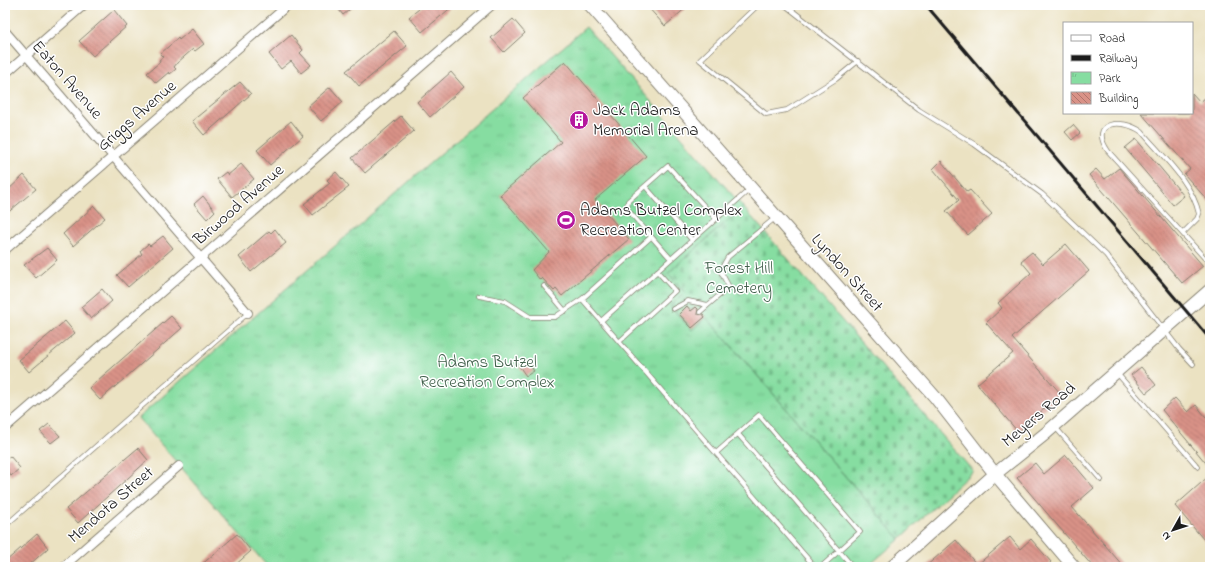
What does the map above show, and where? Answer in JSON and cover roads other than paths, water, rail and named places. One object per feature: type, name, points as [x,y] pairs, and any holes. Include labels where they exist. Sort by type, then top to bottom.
[{"type":"street","points":[[5,74],[84,5]]},
{"type":"street","name":"Griggs Avenue","points":[[5,250],[288,5]]},
{"type":"street","name":"Birwood Avenue","points":[[5,428],[492,5]]},
{"type":"street","name":"Lyndon Street","points":[[590,5],[775,218],[939,403],[994,474],[1074,567]]},
{"type":"street","name":"Eaton Avenue","points":[[5,31],[248,312]]},
{"type":"street","name":"Meyers Road","points":[[892,567],[994,474],[1054,426],[1210,290]]},
{"type":"street","name":"Mendota Street","points":[[63,567],[179,466]]},
{"type":"lane","points":[[758,5],[700,60],[766,114],[787,110],[836,79],[858,60]]},
{"type":"lane","points":[[785,5],[858,60],[919,110],[974,144],[1042,194],[1106,255],[1164,330],[1193,364]]},
{"type":"lane","points":[[1184,233],[1197,219],[1199,214],[1197,204],[1191,192],[1142,132],[1134,126],[1124,123],[1114,124],[1105,128],[1101,136],[1102,142],[1108,151],[1184,233],[1210,264]]},
{"type":"lane","points":[[671,259],[627,209],[628,201],[668,166],[716,219]]},
{"type":"lane","points":[[645,186],[692,240]]},
{"type":"lane","points":[[601,321],[750,189]]},
{"type":"lane","points":[[700,312],[729,287],[721,272],[728,257],[775,218]]},
{"type":"lane","points":[[479,296],[505,301],[530,317],[556,317],[582,299],[652,237]]},
{"type":"lane","points":[[619,342],[675,291],[657,271]]},
{"type":"lane","points":[[544,286],[566,310]]},
{"type":"lane","points":[[582,299],[815,567]]},
{"type":"lane","points":[[673,309],[688,301],[708,305]]},
{"type":"lane","points":[[5,526],[248,312]]},
{"type":"lane","points":[[1116,372],[1198,467]]},
{"type":"lane","points":[[716,453],[759,415],[860,532],[821,567]]},
{"type":"lane","points":[[1054,426],[1101,480]]},
{"type":"lane","points":[[738,434],[853,567]]},
{"type":"railway","points":[[926,5],[1210,339]]},
{"type":"place","name":"Jack Adams Memorial Arena","points":[[579,120]]},
{"type":"place","name":"Adams Butzel Complex Recreation Center","points":[[566,220]]},
{"type":"park label","name":"Forest Hill Cemetery","points":[[739,278]]},
{"type":"park label","name":"Adams Butzel Recreation Complex","points":[[487,372]]}]
